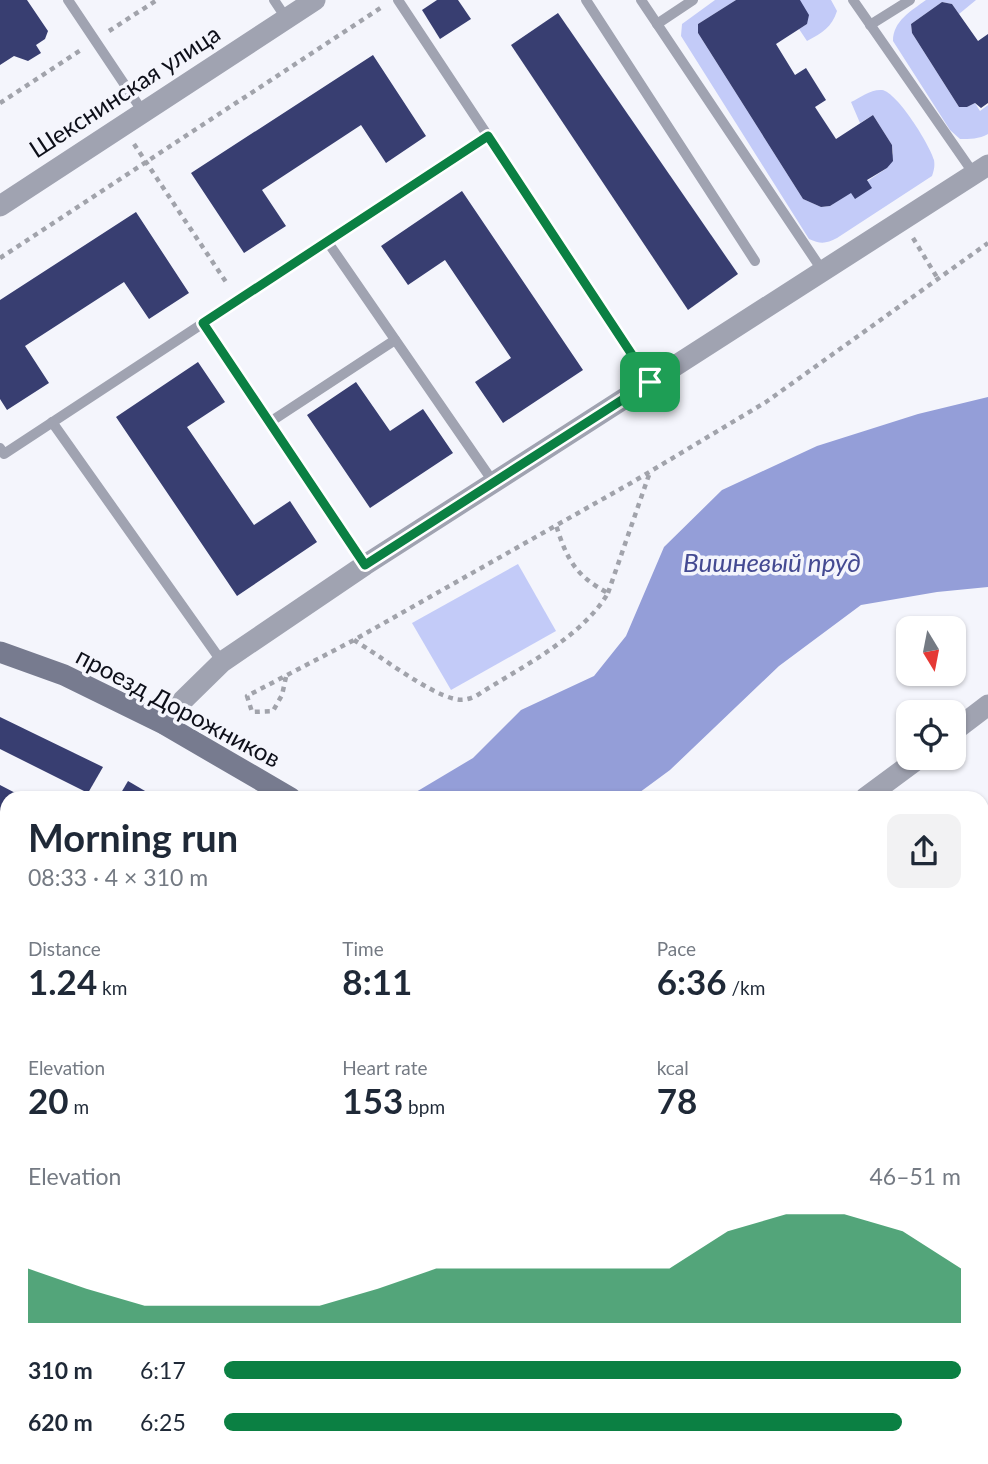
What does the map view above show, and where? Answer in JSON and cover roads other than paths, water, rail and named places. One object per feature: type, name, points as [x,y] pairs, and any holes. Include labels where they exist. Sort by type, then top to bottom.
[{"type":"main road","name":"проезд Дорожников","points":[[0,652],[64,675],[164,724],[279,791]]},
{"type":"street","name":"Шекснинская улица","points":[[0,206],[315,0]]},
{"type":"street","points":[[164,724],[174,709],[222,662],[365,565],[981,170]]},
{"type":"street","points":[[966,722],[988,705]]},
{"type":"street","points":[[874,791],[903,770]]},
{"type":"lane","points":[[68,0],[143,112]]},
{"type":"lane","points":[[274,0],[286,18]]},
{"type":"lane","points":[[395,0],[650,382]]},
{"type":"lane","points":[[586,0],[755,261]]},
{"type":"lane","points":[[641,0],[822,270]]},
{"type":"lane","points":[[657,24],[693,0]]},
{"type":"lane","points":[[853,0],[981,170]]},
{"type":"lane","points":[[870,25],[910,0]]},
{"type":"lane","points":[[0,448],[4,454],[488,136]]},
{"type":"lane","points":[[327,241],[494,484]]},
{"type":"lane","points":[[203,323],[365,565]]},
{"type":"lane","points":[[270,422],[395,340]]},
{"type":"lane","points":[[52,422],[222,662]]},
{"type":"water","name":"Вишневый пруд","points":[[988,397],[988,587],[937,592],[861,605],[779,666],[670,770],[642,791],[418,791],[473,758],[521,710],[594,676],[626,636],[664,547],[722,490],[817,446],[918,414]]}]
